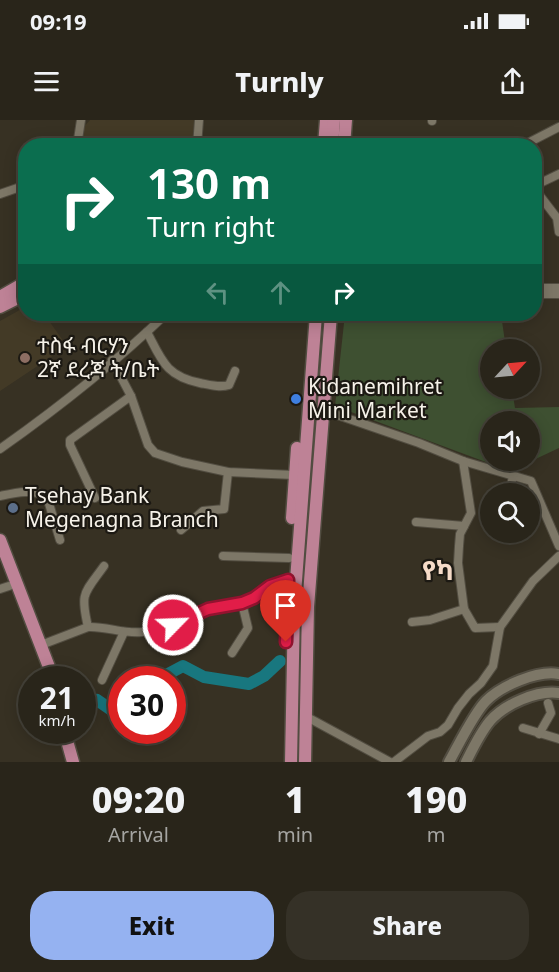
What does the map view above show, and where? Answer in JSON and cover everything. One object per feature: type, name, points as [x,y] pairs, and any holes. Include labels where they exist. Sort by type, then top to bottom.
[{"type":"main road","points":[[325,138],[326,120]]},
{"type":"main road","points":[[333,138],[334,120]]},
{"type":"main road","points":[[345,138],[346,120]]},
{"type":"main road","points":[[1,302],[18,288]]},
{"type":"main road","points":[[1,302],[18,297]]},
{"type":"main road","points":[[292,747],[286,736],[285,705],[289,558],[308,329],[313,321]]},
{"type":"main road","points":[[291,762],[294,607],[316,321]]},
{"type":"main road","points":[[305,762],[308,607],[330,321]]},
{"type":"main road","points":[[0,540],[49,666]]},
{"type":"main road","points":[[0,562],[4,588],[39,666]]},
{"type":"main road","points":[[294,607],[308,607]]},
{"type":"main road","points":[[449,762],[485,702],[509,686],[531,676],[559,674]]},
{"type":"main road","points":[[465,762],[485,728],[501,712],[533,696],[551,692],[559,693]]},
{"type":"main road","points":[[68,744],[73,762]]},
{"type":"main road","points":[[76,744],[81,762]]},
{"type":"street","points":[[78,138],[81,120]]},
{"type":"street","points":[[198,138],[199,120]]},
{"type":"street","points":[[538,138],[559,127]]},
{"type":"street","points":[[542,183],[559,174]]},
{"type":"street","points":[[0,194],[18,188]]},
{"type":"street","points":[[542,198],[557,218],[559,232]]},
{"type":"street","points":[[542,288],[559,288]]},
{"type":"street","points":[[542,294],[559,294]]},
{"type":"street","points":[[0,449],[51,412],[159,321]]},
{"type":"street","points":[[147,332],[168,368],[181,378],[226,387],[235,371]]},
{"type":"street","points":[[112,360],[131,396],[148,445],[155,453],[182,462],[228,472],[294,476]]},
{"type":"street","points":[[95,498],[70,440],[131,396]]},
{"type":"street","points":[[323,410],[419,443],[463,461],[531,481],[559,546]]},
{"type":"street","points":[[463,461],[471,513],[460,534],[458,563],[464,609],[475,628],[500,627]]},
{"type":"street","points":[[181,530],[202,511],[224,509],[228,472]]},
{"type":"street","points":[[511,483],[513,476]]},
{"type":"street","points":[[0,496],[24,492],[42,494],[47,497],[60,540]]},
{"type":"street","points":[[417,522],[464,526]]},
{"type":"street","points":[[223,556],[289,558]]},
{"type":"street","points":[[307,717],[392,762],[428,736],[440,732],[448,725],[469,694],[481,683],[493,666],[500,627],[533,581],[559,556]]},
{"type":"street","points":[[88,627],[84,593],[104,566]]},
{"type":"street","points":[[41,645],[88,627],[99,626],[124,632],[141,632],[167,626],[208,609],[242,603],[254,598],[270,586],[288,580]]},
{"type":"street","points":[[231,653],[248,628],[242,603]]},
{"type":"street","points":[[412,622],[430,620],[464,609]]},
{"type":"street","points":[[102,680],[124,632]]},
{"type":"street","points":[[539,734],[551,712],[548,703]]},
{"type":"street","points":[[523,728],[559,739]]},
{"type":"shaded area","points":[[90,120],[194,120],[193,138],[82,138],[83,128]]},
{"type":"shaded area","name":"ተስፋ ብርሃን 2ኛ ደረጃ ት/ቤት","points":[[18,311],[18,321],[49,321],[62,339],[63,349],[0,391],[0,321]]},
{"type":"green space","points":[[344,321],[502,321],[505,339],[480,339],[480,399],[514,399],[515,408],[559,407],[559,448],[540,457],[540,411],[480,411],[480,460],[335,406]]},
{"type":"waterway","points":[[186,668],[204,677],[249,684],[264,676],[280,661]]},
{"type":"waterway","points":[[96,701],[108,708]]},
{"type":"place","name":"ተስፋ ብርሃን 2ኛ ደረጃ ት/ቤት","points":[[25,358]]},
{"type":"place","name":"Kidanemihret Mini Market","points":[[296,399]]},
{"type":"place","name":"Tsehay Bank Megenagna Branch","points":[[13,508]]},
{"type":"district","name":"የካ","points":[[438,571]]},
{"type":"route","points":[[173,625],[208,609],[242,603],[254,598],[270,586],[288,580],[286,642]]}]
